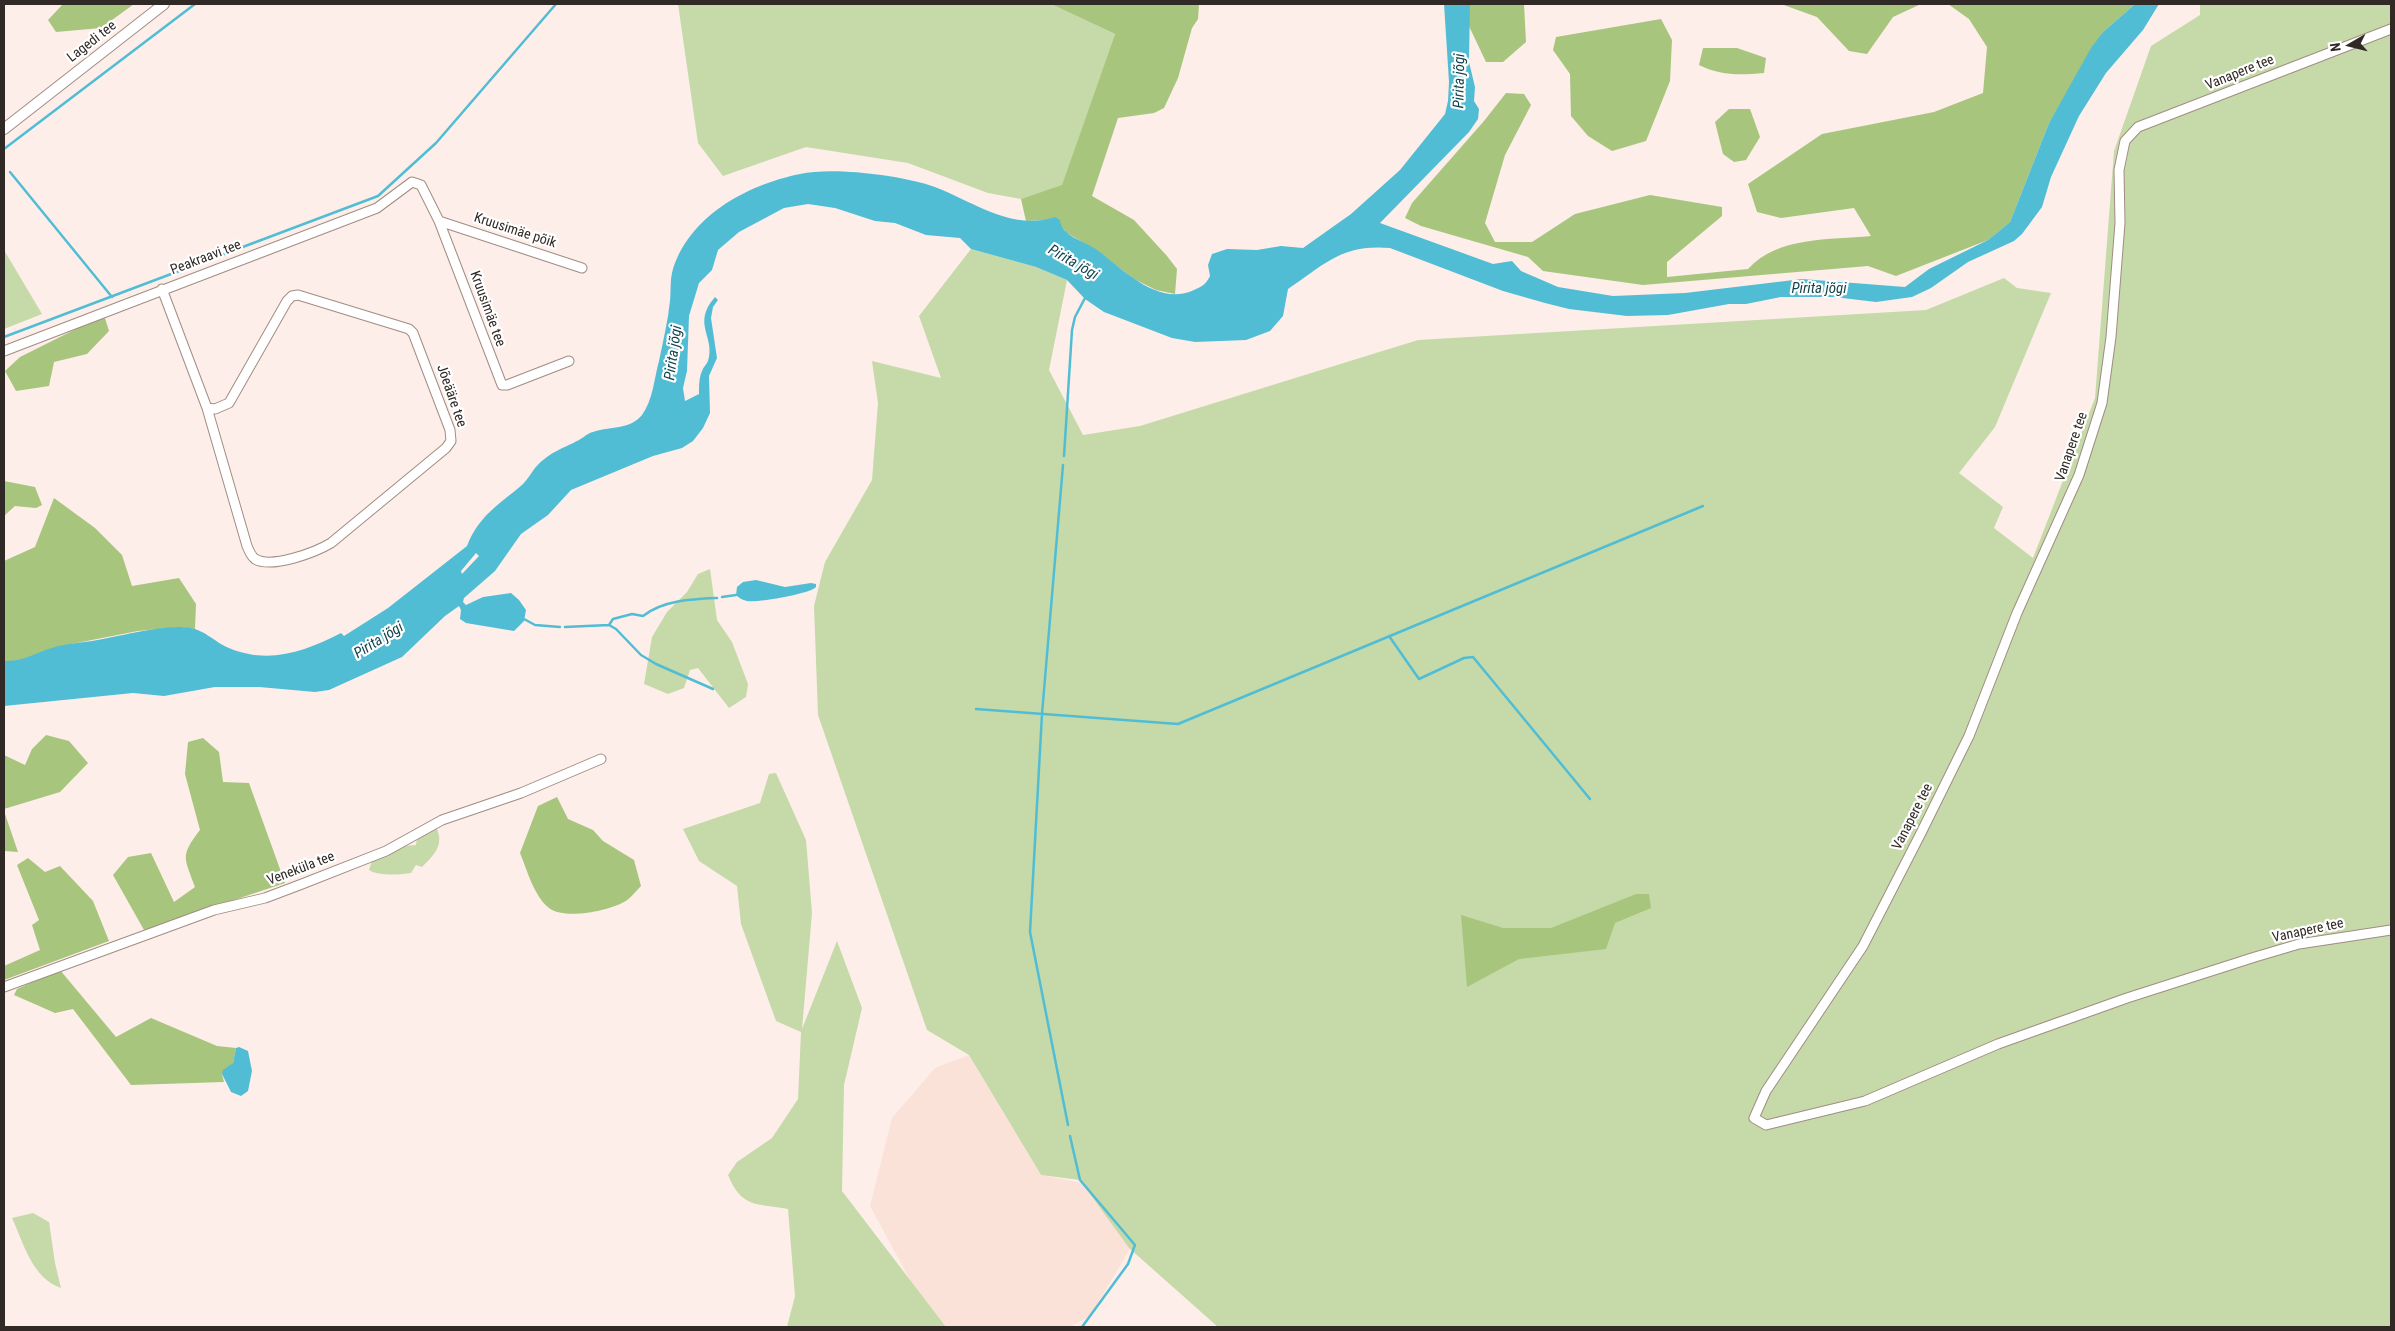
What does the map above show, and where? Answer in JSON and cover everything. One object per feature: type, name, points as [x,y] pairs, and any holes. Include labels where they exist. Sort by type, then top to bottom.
[{"type":"street","name":"Lagedi tee","points":[[4,129],[164,4]]},
{"type":"street","name":"Vanapere tee","points":[[2391,29],[2138,127],[2125,141],[2118,170],[2120,232],[2102,403],[2079,475],[2018,613],[1969,736],[1920,835],[1862,946],[1766,1091],[1754,1118],[1766,1125],[1865,1101],[1998,1044],[2136,995],[2299,944],[2391,930]]},
{"type":"street","name":"Kruusimäe tee","points":[[412,182],[422,185],[440,221],[502,385],[507,385],[569,361]]},
{"type":"street","name":"Peakraavi tee","points":[[4,351],[377,208],[412,182]]},
{"type":"street","name":"Kruusimäe põik","points":[[440,221],[582,268]]},
{"type":"street","name":"Jõeääre tee","points":[[162,289],[207,408],[246,546],[251,555],[262,561],[283,560],[301,556],[331,542],[446,448],[451,441],[450,430],[413,333],[409,328],[298,295],[292,296],[287,302],[229,403],[215,409],[207,408]]},
{"type":"street","name":"Veneküla tee","points":[[4,987],[214,910],[265,898],[302,884],[386,851],[442,820],[521,793],[601,759]]},
{"type":"shaded area","points":[[969,1055],[1041,1175],[1082,1183],[1131,1247],[1090,1316],[1070,1327],[946,1327],[914,1287],[870,1206],[892,1118],[935,1068]]},
{"type":"green space","points":[[63,4],[134,4],[101,28],[56,32],[48,20]]},
{"type":"green space","points":[[678,4],[1051,4],[1115,34],[1062,186],[1021,199],[988,193],[908,163],[806,147],[723,176],[698,143]]},
{"type":"green space","points":[[1051,4],[1199,4],[1198,19],[1192,28],[1178,78],[1164,108],[1154,113],[1118,118],[1092,196],[1134,220],[1167,256],[1177,269],[1175,294],[1156,290],[1134,279],[1096,250],[1067,233],[1060,225],[1045,220],[1026,221],[1021,199],[1062,185],[1115,34]]},
{"type":"green space","points":[[1470,4],[1524,4],[1526,42],[1503,62],[1486,62],[1468,24]]},
{"type":"green space","points":[[1781,4],[1921,4],[1893,17],[1867,54],[1849,51],[1817,17]]},
{"type":"green space","points":[[1948,4],[2135,4],[2103,32],[2049,123],[2010,222],[1988,240],[1896,276],[1868,266],[1643,285],[1543,271],[1528,257],[1421,226],[1405,218],[1412,203],[1506,93],[1524,94],[1531,105],[1505,155],[1485,223],[1495,242],[1532,242],[1575,214],[1650,195],[1722,207],[1722,216],[1667,262],[1667,277],[1748,269],[1760,258],[1774,250],[1789,245],[1822,239],[1871,236],[1854,208],[1781,218],[1757,212],[1748,184],[1822,134],[1934,112],[1983,93],[1987,47],[1969,19]]},
{"type":"green space","points":[[2200,4],[2391,4],[2391,1327],[1218,1327],[1129,1248],[1080,1180],[1041,1175],[969,1055],[927,1030],[818,715],[814,606],[825,562],[872,480],[878,403],[872,361],[941,378],[919,316],[971,249],[1036,267],[1067,280],[1049,370],[1083,435],[1140,426],[1418,340],[1926,310],[2004,278],[2017,288],[2051,293],[1995,427],[1959,473],[2003,507],[1994,528],[2033,558],[2095,398],[2114,151],[2151,46],[2200,15]]},
{"type":"green space","points":[[1661,19],[1672,40],[1670,81],[1646,141],[1612,151],[1588,136],[1571,116],[1570,74],[1553,50],[1556,37]]},
{"type":"green space","points":[[1703,48],[1737,48],[1766,58],[1764,73],[1731,74],[1707,69],[1699,65]]},
{"type":"green space","points":[[1729,109],[1750,109],[1760,137],[1746,160],[1734,162],[1723,154],[1715,122]]},
{"type":"green space","points":[[4,250],[42,314],[4,329]]},
{"type":"green space","points":[[104,315],[109,331],[87,354],[54,362],[49,386],[16,391],[5,371],[20,357]]},
{"type":"green space","points":[[4,481],[35,487],[42,505],[36,508],[15,506],[4,516]]},
{"type":"green space","points":[[54,498],[95,528],[122,555],[132,586],[179,578],[196,604],[195,629],[180,627],[138,631],[56,647],[17,662],[4,661],[4,561],[35,547]]},
{"type":"green space","points":[[710,569],[717,620],[732,642],[748,684],[746,697],[729,708],[698,668],[690,670],[684,688],[668,694],[644,684],[652,637],[667,612],[687,592],[698,574]]},
{"type":"green space","points":[[46,735],[69,741],[88,763],[60,792],[4,809],[4,755],[25,765],[32,749]]},
{"type":"green space","points":[[203,738],[219,752],[223,782],[249,783],[285,883],[144,930],[113,875],[128,857],[151,853],[174,902],[195,887],[186,863],[186,857],[189,846],[200,830],[185,774],[188,742]]},
{"type":"green space","points":[[776,773],[806,840],[812,913],[802,1029],[837,941],[862,1008],[844,1085],[842,1191],[946,1327],[787,1327],[795,1296],[788,1209],[759,1205],[745,1199],[733,1186],[728,1175],[737,1162],[772,1138],[798,1099],[801,1032],[776,1021],[741,924],[737,886],[699,861],[683,829],[760,803],[769,774]]},
{"type":"green space","points":[[557,797],[568,819],[593,830],[603,841],[634,860],[641,886],[626,901],[597,911],[576,914],[556,912],[549,908],[539,897],[520,853],[538,806]]},
{"type":"green space","points":[[4,811],[18,852],[4,851]]},
{"type":"green space","points":[[436,827],[439,844],[434,854],[422,867],[416,865],[411,873],[401,874],[383,874],[369,870],[373,858],[404,846],[416,845],[417,838]]},
{"type":"green space","points":[[28,858],[45,872],[60,866],[93,901],[109,941],[4,980],[4,966],[40,950],[32,925],[39,920],[17,865]]},
{"type":"green space","points":[[1636,894],[1649,894],[1651,908],[1615,923],[1606,949],[1519,959],[1467,987],[1461,915],[1503,928],[1551,928]]},
{"type":"green space","points":[[60,970],[116,1037],[151,1018],[217,1046],[236,1048],[233,1063],[222,1074],[224,1082],[131,1085],[73,1009],[55,1013],[14,995],[17,989]]},
{"type":"green space","points":[[33,1213],[49,1222],[61,1288],[43,1277],[36,1268],[25,1249],[12,1218]]},
{"type":"water","name":"Pirita jõgi","points":[[1444,4],[1470,4],[1469,62],[1475,87],[1474,101],[1479,109],[1478,119],[1469,132],[1380,223],[1493,264],[1512,261],[1521,271],[1558,287],[1613,296],[1685,293],[1802,279],[1905,287],[1929,269],[1988,240],[2010,222],[2049,123],[2091,48],[2103,32],[2135,4],[2159,4],[2143,30],[2106,73],[2079,116],[2051,177],[2042,207],[2022,234],[2014,241],[1968,262],[1931,288],[1912,297],[1876,302],[1834,297],[1781,297],[1668,315],[1627,316],[1569,309],[1545,303],[1503,291],[1390,248],[1373,248],[1359,249],[1335,258],[1288,289],[1283,316],[1270,331],[1246,340],[1195,342],[1172,338],[1104,312],[1085,299],[1067,280],[1036,267],[971,249],[960,238],[926,235],[895,223],[875,221],[835,208],[808,204],[784,208],[739,232],[718,250],[712,270],[699,283],[689,316],[687,371],[683,388],[685,401],[699,394],[700,376],[708,361],[710,352],[704,323],[705,315],[715,297],[718,300],[713,307],[711,318],[717,358],[709,376],[710,413],[703,428],[693,441],[682,448],[653,456],[571,490],[548,515],[521,534],[495,571],[464,598],[463,602],[466,605],[483,597],[511,593],[526,610],[524,621],[514,631],[466,623],[460,619],[461,610],[459,606],[445,616],[402,657],[329,690],[315,692],[259,687],[215,687],[164,696],[133,693],[4,706],[4,661],[25,658],[58,646],[149,630],[187,627],[200,631],[229,648],[244,653],[258,655],[287,654],[341,633],[344,636],[388,608],[467,546],[484,518],[523,484],[545,458],[589,433],[632,423],[642,415],[649,403],[653,389],[668,316],[672,273],[680,253],[691,235],[705,220],[740,195],[759,186],[800,174],[829,171],[864,173],[915,181],[945,191],[990,212],[1006,217],[1038,221],[1055,217],[1060,220],[1061,226],[1069,234],[1097,250],[1142,284],[1167,294],[1181,294],[1197,289],[1207,281],[1210,276],[1208,265],[1212,254],[1227,249],[1257,250],[1281,246],[1303,248],[1351,214],[1400,170],[1445,114],[1449,82]],"holes":[[[476,553],[479,556],[462,574],[461,571]]]},
{"type":"water","points":[[756,580],[785,587],[811,583],[816,584],[816,587],[794,595],[761,601],[747,601],[736,595],[737,587],[743,582]]},
{"type":"water","points":[[239,1047],[248,1051],[252,1071],[248,1091],[241,1096],[231,1092],[222,1074],[223,1070],[233,1063],[236,1048]]},
{"type":"waterway","points":[[4,149],[195,4]]},
{"type":"waterway","points":[[4,337],[378,196],[436,143],[556,4]]},
{"type":"waterway","points":[[10,172],[112,297]]},
{"type":"waterway","points":[[1064,456],[1072,330],[1075,317],[1085,298]]},
{"type":"waterway","points":[[1063,465],[1042,714],[1030,932],[1068,1125]]},
{"type":"waterway","points":[[976,709],[1178,724],[1703,506]]},
{"type":"waterway","points":[[722,597],[736,595]]},
{"type":"waterway","points":[[609,625],[613,619],[632,614],[643,616],[669,604],[688,600],[717,598]]},
{"type":"waterway","points":[[524,619],[535,625],[560,627]]},
{"type":"waterway","points":[[565,627],[609,625],[616,629],[641,655],[656,664],[713,689]]},
{"type":"waterway","points":[[1389,636],[1419,679],[1464,658],[1473,657],[1590,799]]},
{"type":"waterway","points":[[1070,1136],[1080,1180],[1135,1245],[1128,1264],[1082,1327]]}]
